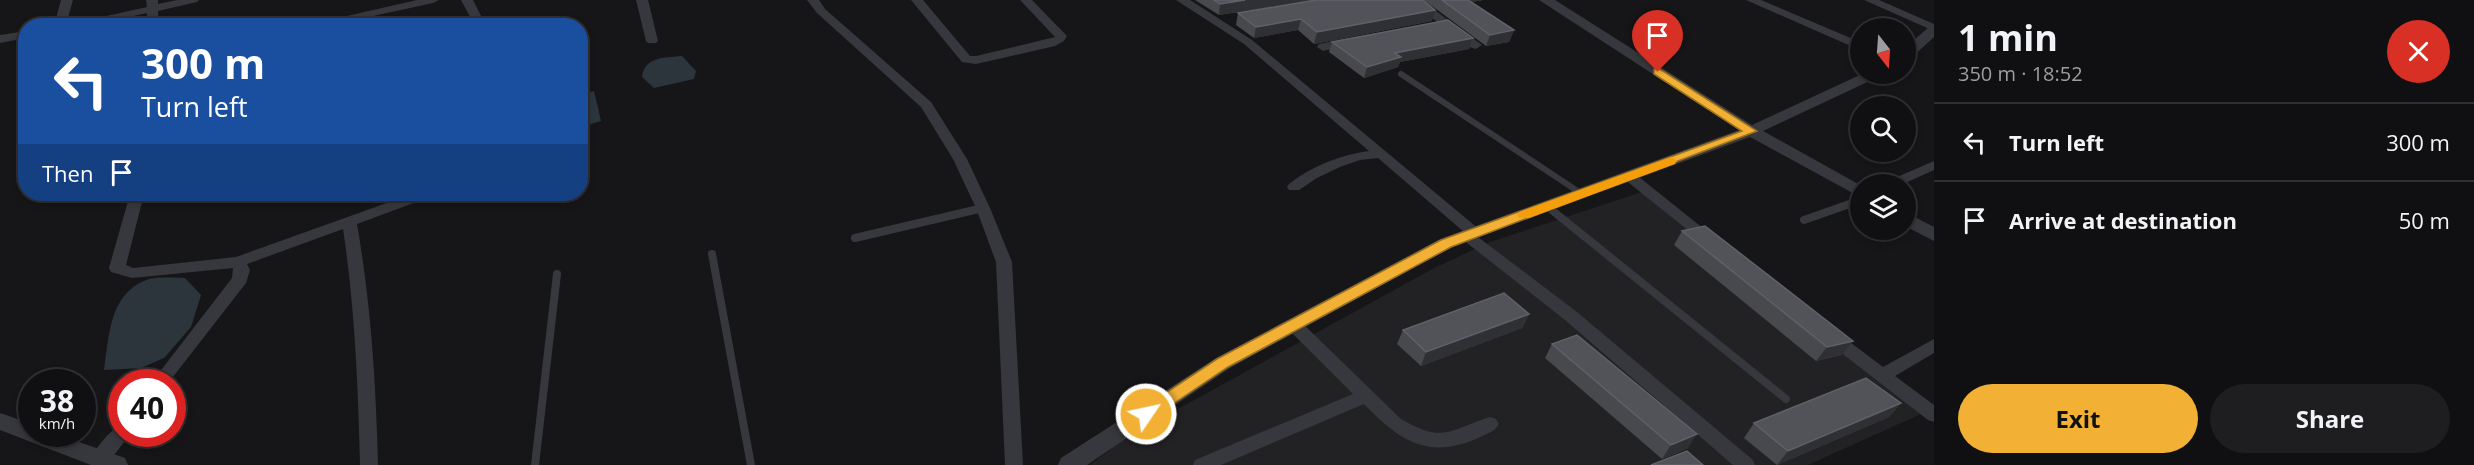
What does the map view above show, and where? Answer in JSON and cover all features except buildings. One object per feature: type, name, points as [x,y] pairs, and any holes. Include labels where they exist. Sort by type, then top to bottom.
[{"type":"street","points":[[62,18],[68,0]]},
{"type":"street","points":[[101,18],[151,5],[193,0]]},
{"type":"street","points":[[346,18],[433,0]]},
{"type":"street","points":[[467,0],[477,18]]},
{"type":"street","points":[[642,0],[652,41]]},
{"type":"street","points":[[813,0],[821,11],[926,105],[960,159],[983,208],[1004,262],[1014,465]]},
{"type":"street","points":[[917,0],[969,60],[1051,44],[1060,39],[1061,36],[1026,0]]},
{"type":"street","points":[[1182,0],[1248,42],[1381,154],[1471,234],[1746,465]]},
{"type":"street","points":[[1414,0],[1476,45]]},
{"type":"street","points":[[1546,0],[1751,131],[1850,186]]},
{"type":"street","points":[[1752,0],[1850,42]]},
{"type":"street","points":[[1870,0],[1934,29],[1916,46]]},
{"type":"street","points":[[1216,22],[1238,18]]},
{"type":"street","points":[[1425,28],[1447,24]]},
{"type":"street","points":[[0,39],[18,36]]},
{"type":"street","points":[[1323,47],[1357,41]]},
{"type":"street","points":[[1069,465],[1223,363],[1446,243],[1751,131],[1852,84]]},
{"type":"street","points":[[1294,187],[1307,176],[1350,159],[1368,153],[1381,154]]},
{"type":"street","points":[[1915,174],[1934,165]]},
{"type":"street","points":[[1629,176],[1718,247]]},
{"type":"street","points":[[135,201],[117,268],[132,273],[238,262],[405,201]]},
{"type":"street","points":[[349,220],[360,288],[367,384],[369,465]]},
{"type":"street","points":[[1916,224],[1934,235]]},
{"type":"street","points":[[170,369],[240,279],[242,270],[238,262]]},
{"type":"street","points":[[1294,325],[1395,424],[1415,437],[1443,442],[1462,437],[1490,424]]},
{"type":"street","points":[[1817,325],[1934,415]]},
{"type":"street","points":[[1882,376],[1934,345]]},
{"type":"street","points":[[1202,465],[1366,396]]},
{"type":"street","points":[[0,421],[18,428]]},
{"type":"street","points":[[69,447],[108,462],[115,447]]},
{"type":"lane","points":[[1401,74],[1582,194]]},
{"type":"lane","points":[[1804,220],[1850,204]]},
{"type":"lane","points":[[1548,207],[1786,399]]},
{"type":"lane","points":[[855,238],[983,208]]},
{"type":"lane","points":[[711,254],[751,465]]},
{"type":"lane","points":[[535,465],[557,274]]},
{"type":"shaded area","points":[[682,56],[696,71],[694,79],[654,88],[642,77],[647,65],[656,59]]},
{"type":"shaded area","points":[[594,91],[601,121],[588,125],[588,92]]},
{"type":"shaded area","points":[[1642,192],[1921,414],[1808,465],[1090,465],[1125,438],[1434,268],[1490,242]]},
{"type":"shaded area","points":[[185,278],[201,295],[191,327],[164,358],[141,368],[104,370],[110,331],[117,307],[132,288],[148,279]]},
{"type":"slow traffic","points":[[1524,215],[1671,161]]},
{"type":"route","points":[[1146,414],[1223,363],[1446,243],[1751,131],[1658,72]]}]
